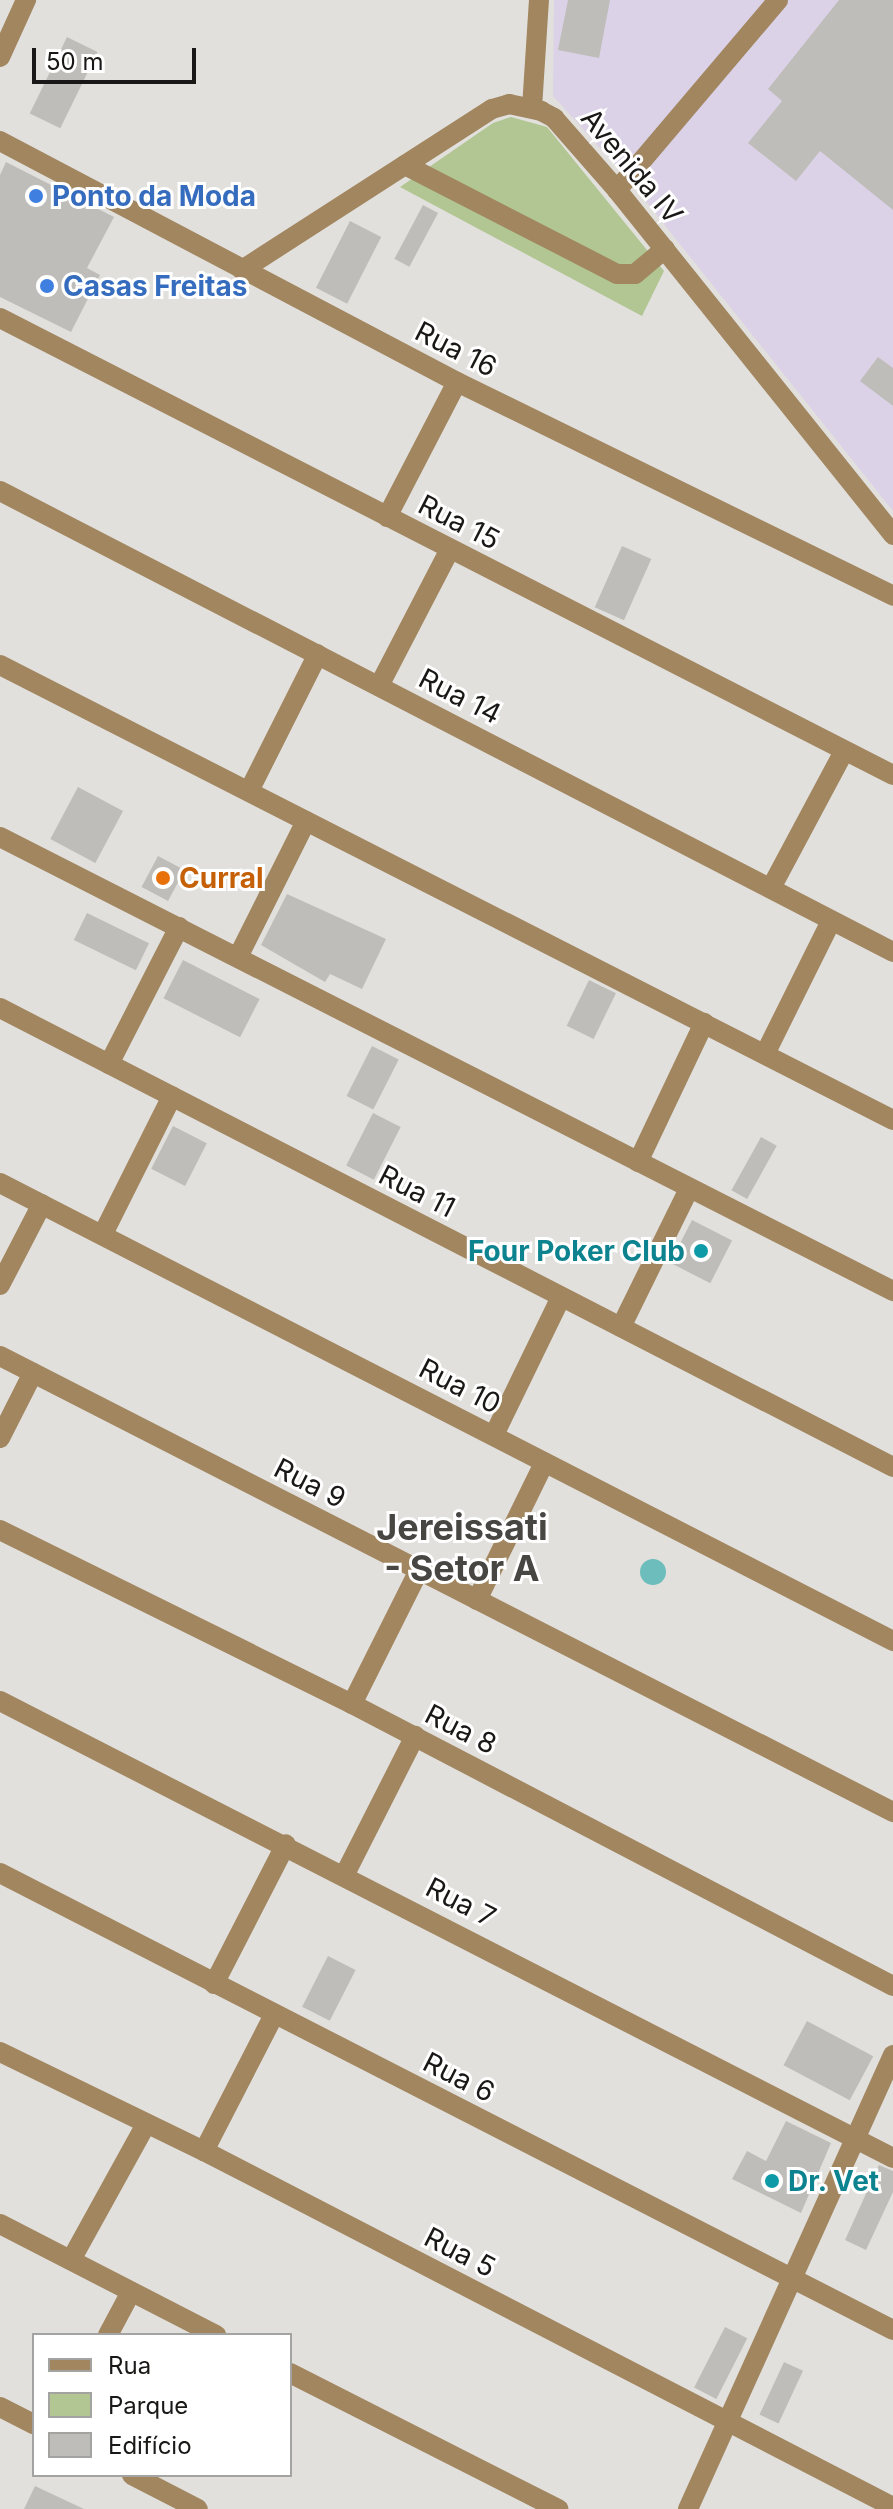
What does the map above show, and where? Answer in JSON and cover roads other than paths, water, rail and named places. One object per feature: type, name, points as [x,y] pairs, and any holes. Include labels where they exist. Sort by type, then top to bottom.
[{"type":"street","points":[[0,57],[26,0]]},
{"type":"street","points":[[242,270],[492,109],[509,104],[532,108],[539,0]]},
{"type":"street","points":[[617,190],[768,5]]},
{"type":"street","name":"Avenida IV","points":[[532,108],[554,118],[617,190],[893,535]]},
{"type":"street","name":"Rua 16","points":[[0,141],[457,382],[893,596]]},
{"type":"street","points":[[405,165],[617,274],[635,274],[665,249]]},
{"type":"street","name":"Rua 15","points":[[0,318],[893,775]]},
{"type":"street","points":[[387,517],[457,382]]},
{"type":"street","name":"Rua 14","points":[[0,491],[893,952]]},
{"type":"street","points":[[379,686],[450,549]]},
{"type":"street","points":[[249,791],[318,654]]},
{"type":"street","points":[[0,665],[893,1120]]},
{"type":"street","points":[[771,888],[844,751]]},
{"type":"street","points":[[238,957],[306,821]]},
{"type":"street","points":[[0,837],[893,1291]]},
{"type":"street","points":[[765,1054],[831,921]]},
{"type":"street","points":[[109,1064],[179,927]]},
{"type":"street","name":"Rua 11","points":[[0,1008],[893,1467]]},
{"type":"street","points":[[638,1162],[704,1023]]},
{"type":"street","points":[[103,1234],[172,1096]]},
{"type":"street","name":"Rua 10","points":[[0,1183],[893,1641]]},
{"type":"street","points":[[621,1327],[689,1189]]},
{"type":"street","points":[[0,1285],[42,1204]]},
{"type":"street","points":[[494,1435],[561,1297]]},
{"type":"street","name":"Rua 9","points":[[0,1356],[893,1812]]},
{"type":"street","points":[[0,1438],[33,1373]]},
{"type":"street","points":[[477,1600],[544,1463]]},
{"type":"street","name":"Rua 8","points":[[0,1530],[415,1736],[893,1986]]},
{"type":"street","points":[[352,1704],[419,1570]]},
{"type":"street","name":"Rua 7","points":[[0,1701],[345,1874],[893,2158]]},
{"type":"street","points":[[345,1874],[415,1736]]},
{"type":"street","points":[[214,1984],[286,1844]]},
{"type":"street","name":"Rua 6","points":[[0,1873],[893,2330]]},
{"type":"street","points":[[204,2151],[274,2015]]},
{"type":"street","name":"Rua 5","points":[[0,2052],[204,2151],[893,2507]]},
{"type":"street","points":[[688,2509],[795,2279],[893,2055]]},
{"type":"street","points":[[71,2260],[146,2124]]},
{"type":"street","points":[[0,2224],[212,2333]]},
{"type":"street","points":[[109,2333],[131,2292]]},
{"type":"street","points":[[292,2374],[558,2509]]},
{"type":"street","points":[[0,2407],[32,2423]]},
{"type":"street","points":[[136,2477],[198,2509]]},
{"type":"water","points":[[653,1559],[662,1563],[666,1572],[662,1581],[653,1585],[644,1581],[640,1572],[644,1563]]},
{"type":"place","name":"Ponto da Moda","points":[[36,196]]},
{"type":"place","name":"Casas Freitas","points":[[47,286]]},
{"type":"place","name":"Curral","points":[[163,878]]},
{"type":"place","name":"Four Poker Club","points":[[701,1251]]},
{"type":"place","name":"Dr. Vet","points":[[772,2181]]},
{"type":"district","name":"Jereissati - Setor A","points":[[462,1548]]}]
